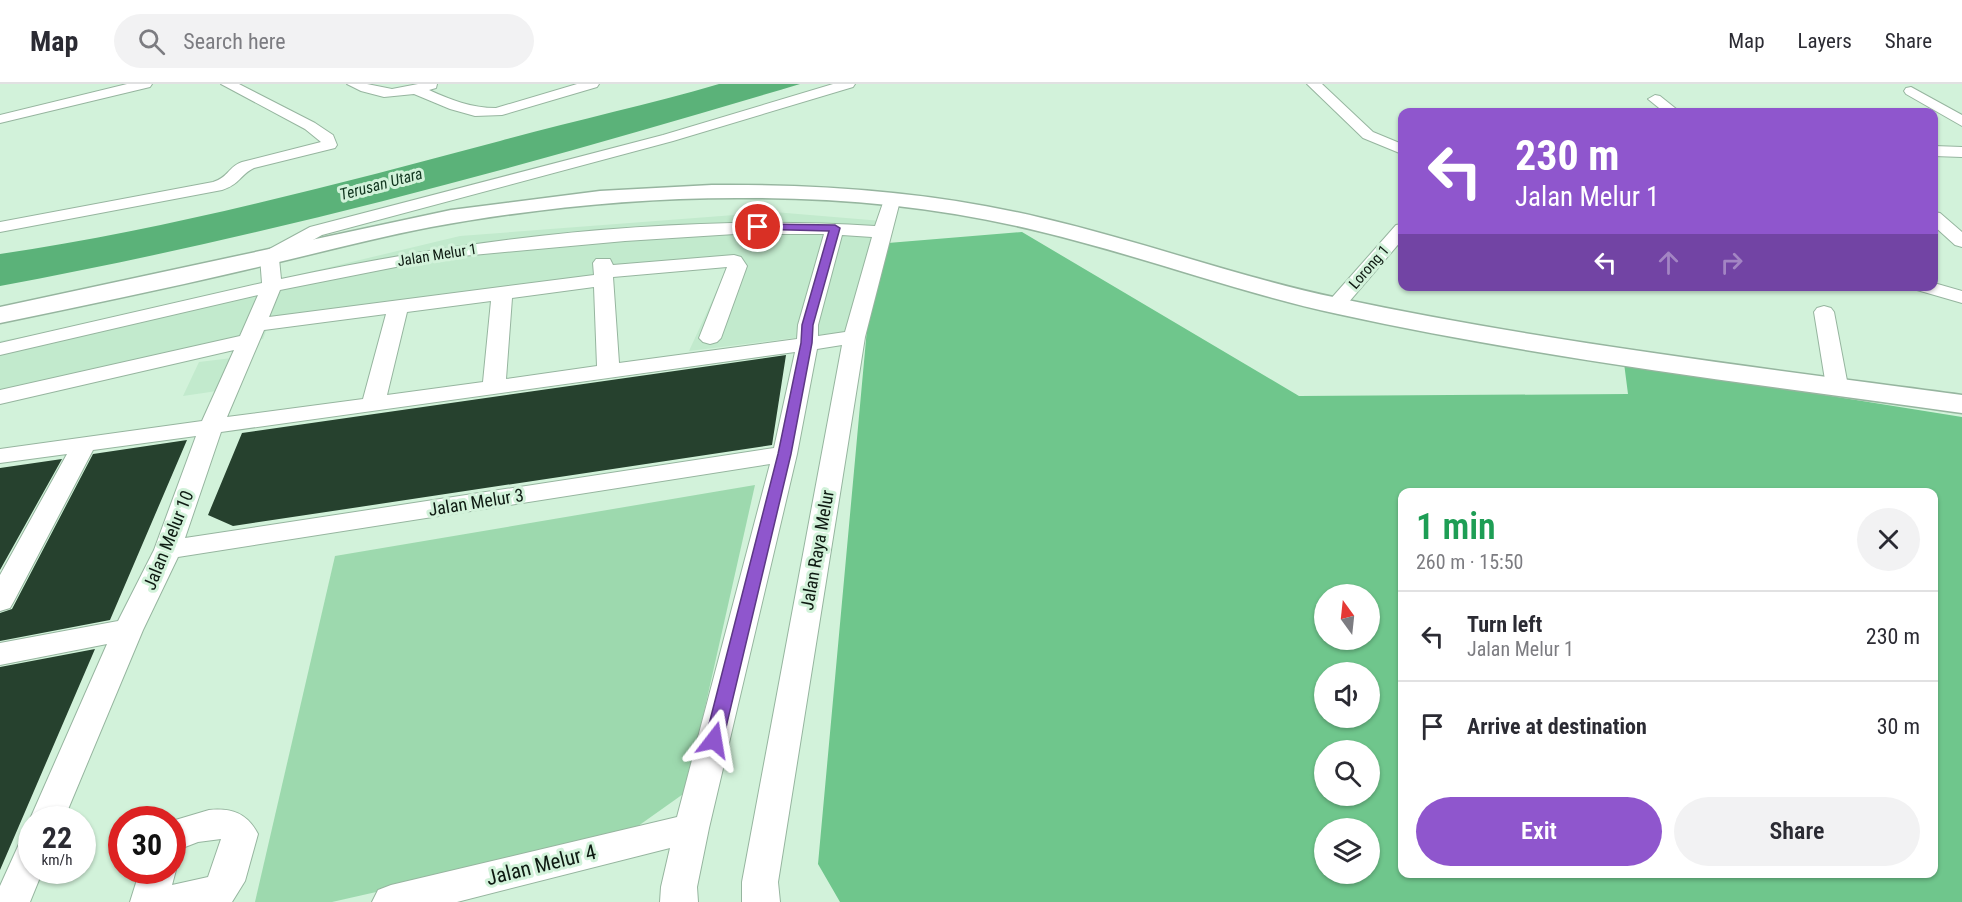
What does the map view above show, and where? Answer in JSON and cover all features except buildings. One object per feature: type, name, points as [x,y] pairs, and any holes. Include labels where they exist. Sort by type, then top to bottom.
[{"type":"main road","points":[[0,315],[447,217],[586,199],[752,191],[891,201],[1002,216],[1146,253],[1273,291],[1335,306],[1475,332],[1962,404]]},
{"type":"street","points":[[0,110],[113,84]]},
{"type":"street","points":[[0,118],[142,84]]},
{"type":"street","points":[[0,227],[206,189],[229,183],[237,175],[238,170],[248,165],[329,146],[328,138],[310,126],[228,84]]},
{"type":"street","points":[[354,84],[377,94],[416,89],[434,84]]},
{"type":"street","points":[[416,89],[470,112],[483,113],[497,112],[592,84]]},
{"type":"street","points":[[269,257],[316,231],[370,214],[668,138],[848,84]]},
{"type":"street","points":[[1314,84],[1358,127],[1382,142],[1398,148]]},
{"type":"street","points":[[1911,91],[1962,122]]},
{"type":"street","points":[[1655,99],[1667,108]]},
{"type":"street","points":[[1382,142],[1398,142]]},
{"type":"street","points":[[1938,152],[1962,152]]},
{"type":"street","name":"Jalan Raya Melur","points":[[761,902],[760,882],[854,337],[891,201]]},
{"type":"street","points":[[1938,220],[1962,241]]},
{"type":"street","name":"Jalan Melur 1","points":[[0,349],[272,287],[450,252],[721,228],[835,228],[882,232]]},
{"type":"street","points":[[679,902],[679,887],[692,828],[784,454],[807,334],[835,228]]},
{"type":"street","name":"Lorong 1","points":[[1335,306],[1398,234]]},
{"type":"street","points":[[602,237],[603,276],[616,369]]},
{"type":"street","name":"Jalan Melur 10","points":[[53,806],[128,630],[168,550],[212,428],[272,287],[269,257]]},
{"type":"street","points":[[0,397],[253,332],[398,306],[502,293],[603,276],[734,261],[737,266],[710,338]]},
{"type":"street","points":[[1938,290],[1962,297]]},
{"type":"street","points":[[494,388],[502,293]]},
{"type":"street","points":[[373,404],[398,306]]},
{"type":"street","points":[[1824,312],[1837,386]]},
{"type":"street","points":[[0,456],[494,388],[616,369],[807,334]]},
{"type":"street","points":[[616,369],[626,351],[710,338],[807,334],[854,337]]},
{"type":"street","points":[[0,601],[84,445]]},
{"type":"street","name":"Jalan Melur 3","points":[[168,550],[784,454]]},
{"type":"street","points":[[0,654],[128,630]]},
{"type":"street","points":[[170,902],[219,891],[227,881],[240,834],[237,827],[227,822],[186,830]]},
{"type":"street","name":"Jalan Melur 4","points":[[391,902],[692,828]]},
{"type":"street","points":[[11,902],[19,884]]},
{"type":"street","points":[[149,902],[154,884]]},
{"type":"shaded area","points":[[774,212],[894,222],[867,329],[689,351],[729,264],[612,273],[268,326],[263,339],[0,398],[0,341],[97,323],[460,236]]},
{"type":"shaded area","points":[[1022,232],[1299,396],[1628,394],[1624,363],[1962,417],[1962,902],[840,902],[818,864],[867,329],[888,243]]},
{"type":"shaded area","points":[[232,358],[217,391],[183,396],[199,362]]},
{"type":"shaded area","points":[[755,485],[686,792],[624,836],[332,902],[255,902],[335,556]]},
{"type":"water","name":"Terusan Utara","points":[[719,84],[800,84],[602,142],[403,196],[202,244],[0,286],[0,254],[126,232],[252,205]]},
{"type":"route","points":[[714,740],[784,454],[807,343],[808,325],[835,228],[758,227]]}]
